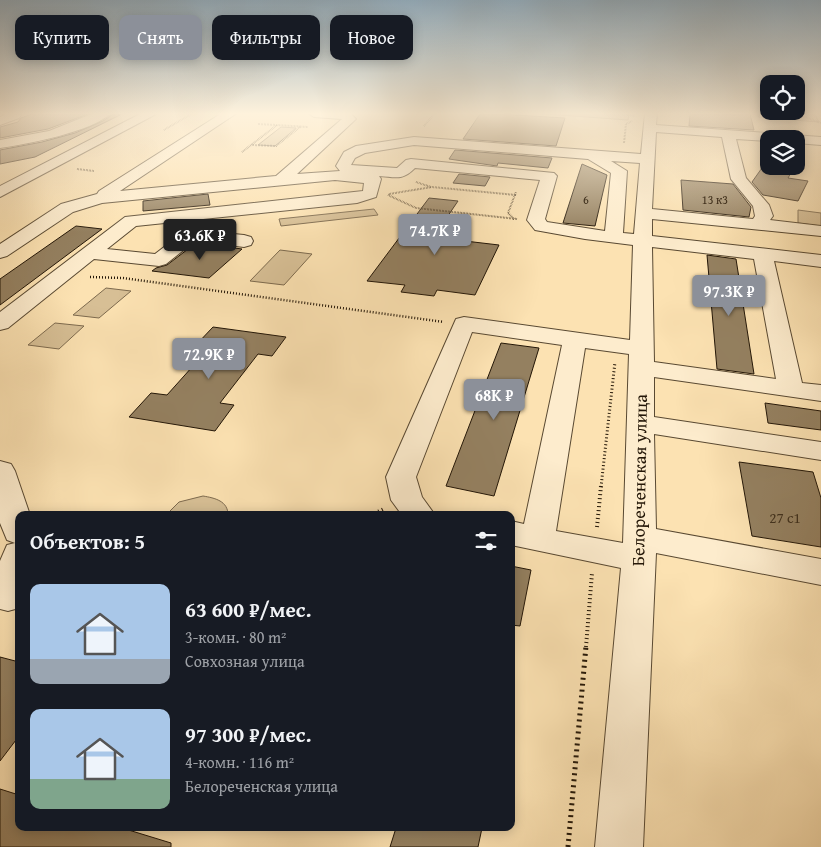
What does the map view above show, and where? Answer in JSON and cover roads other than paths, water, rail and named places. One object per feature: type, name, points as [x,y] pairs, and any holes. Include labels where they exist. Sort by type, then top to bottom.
[{"type":"street","points":[[0,192],[77,153]]},
{"type":"street","points":[[100,198],[171,153]]},
{"type":"street","points":[[281,180],[308,153]]},
{"type":"street","points":[[353,153],[349,155],[343,166],[344,168],[401,173],[411,163],[469,174],[549,176],[536,222],[541,226],[606,236],[821,260]]},
{"type":"street","points":[[563,153],[640,158]]},
{"type":"street","name":"Белореченская улица","points":[[619,847],[639,548],[643,213],[640,158],[641,153]]},
{"type":"street","points":[[733,153],[739,179],[761,205],[764,216],[757,225]]},
{"type":"street","points":[[595,155],[595,158],[619,171],[606,236]]},
{"type":"street","points":[[0,252],[67,208],[100,198],[335,175],[373,179],[370,194],[357,198],[131,221],[0,323]]},
{"type":"street","points":[[0,178],[27,178]]},
{"type":"street","points":[[643,213],[821,231]]},
{"type":"street","points":[[90,253],[159,260],[191,235],[244,242]]},
{"type":"street","points":[[548,243],[570,244],[606,236]]},
{"type":"street","points":[[763,254],[791,389]]},
{"type":"street","points":[[416,511],[407,500],[401,477],[464,324],[616,346],[641,359],[791,389],[821,393]]},
{"type":"street","points":[[575,339],[525,536],[594,551],[639,548],[821,572]]},
{"type":"street","points":[[640,423],[821,451]]},
{"type":"street","points":[[0,471],[15,519]]},
{"type":"street","points":[[9,600],[15,572]]}]
